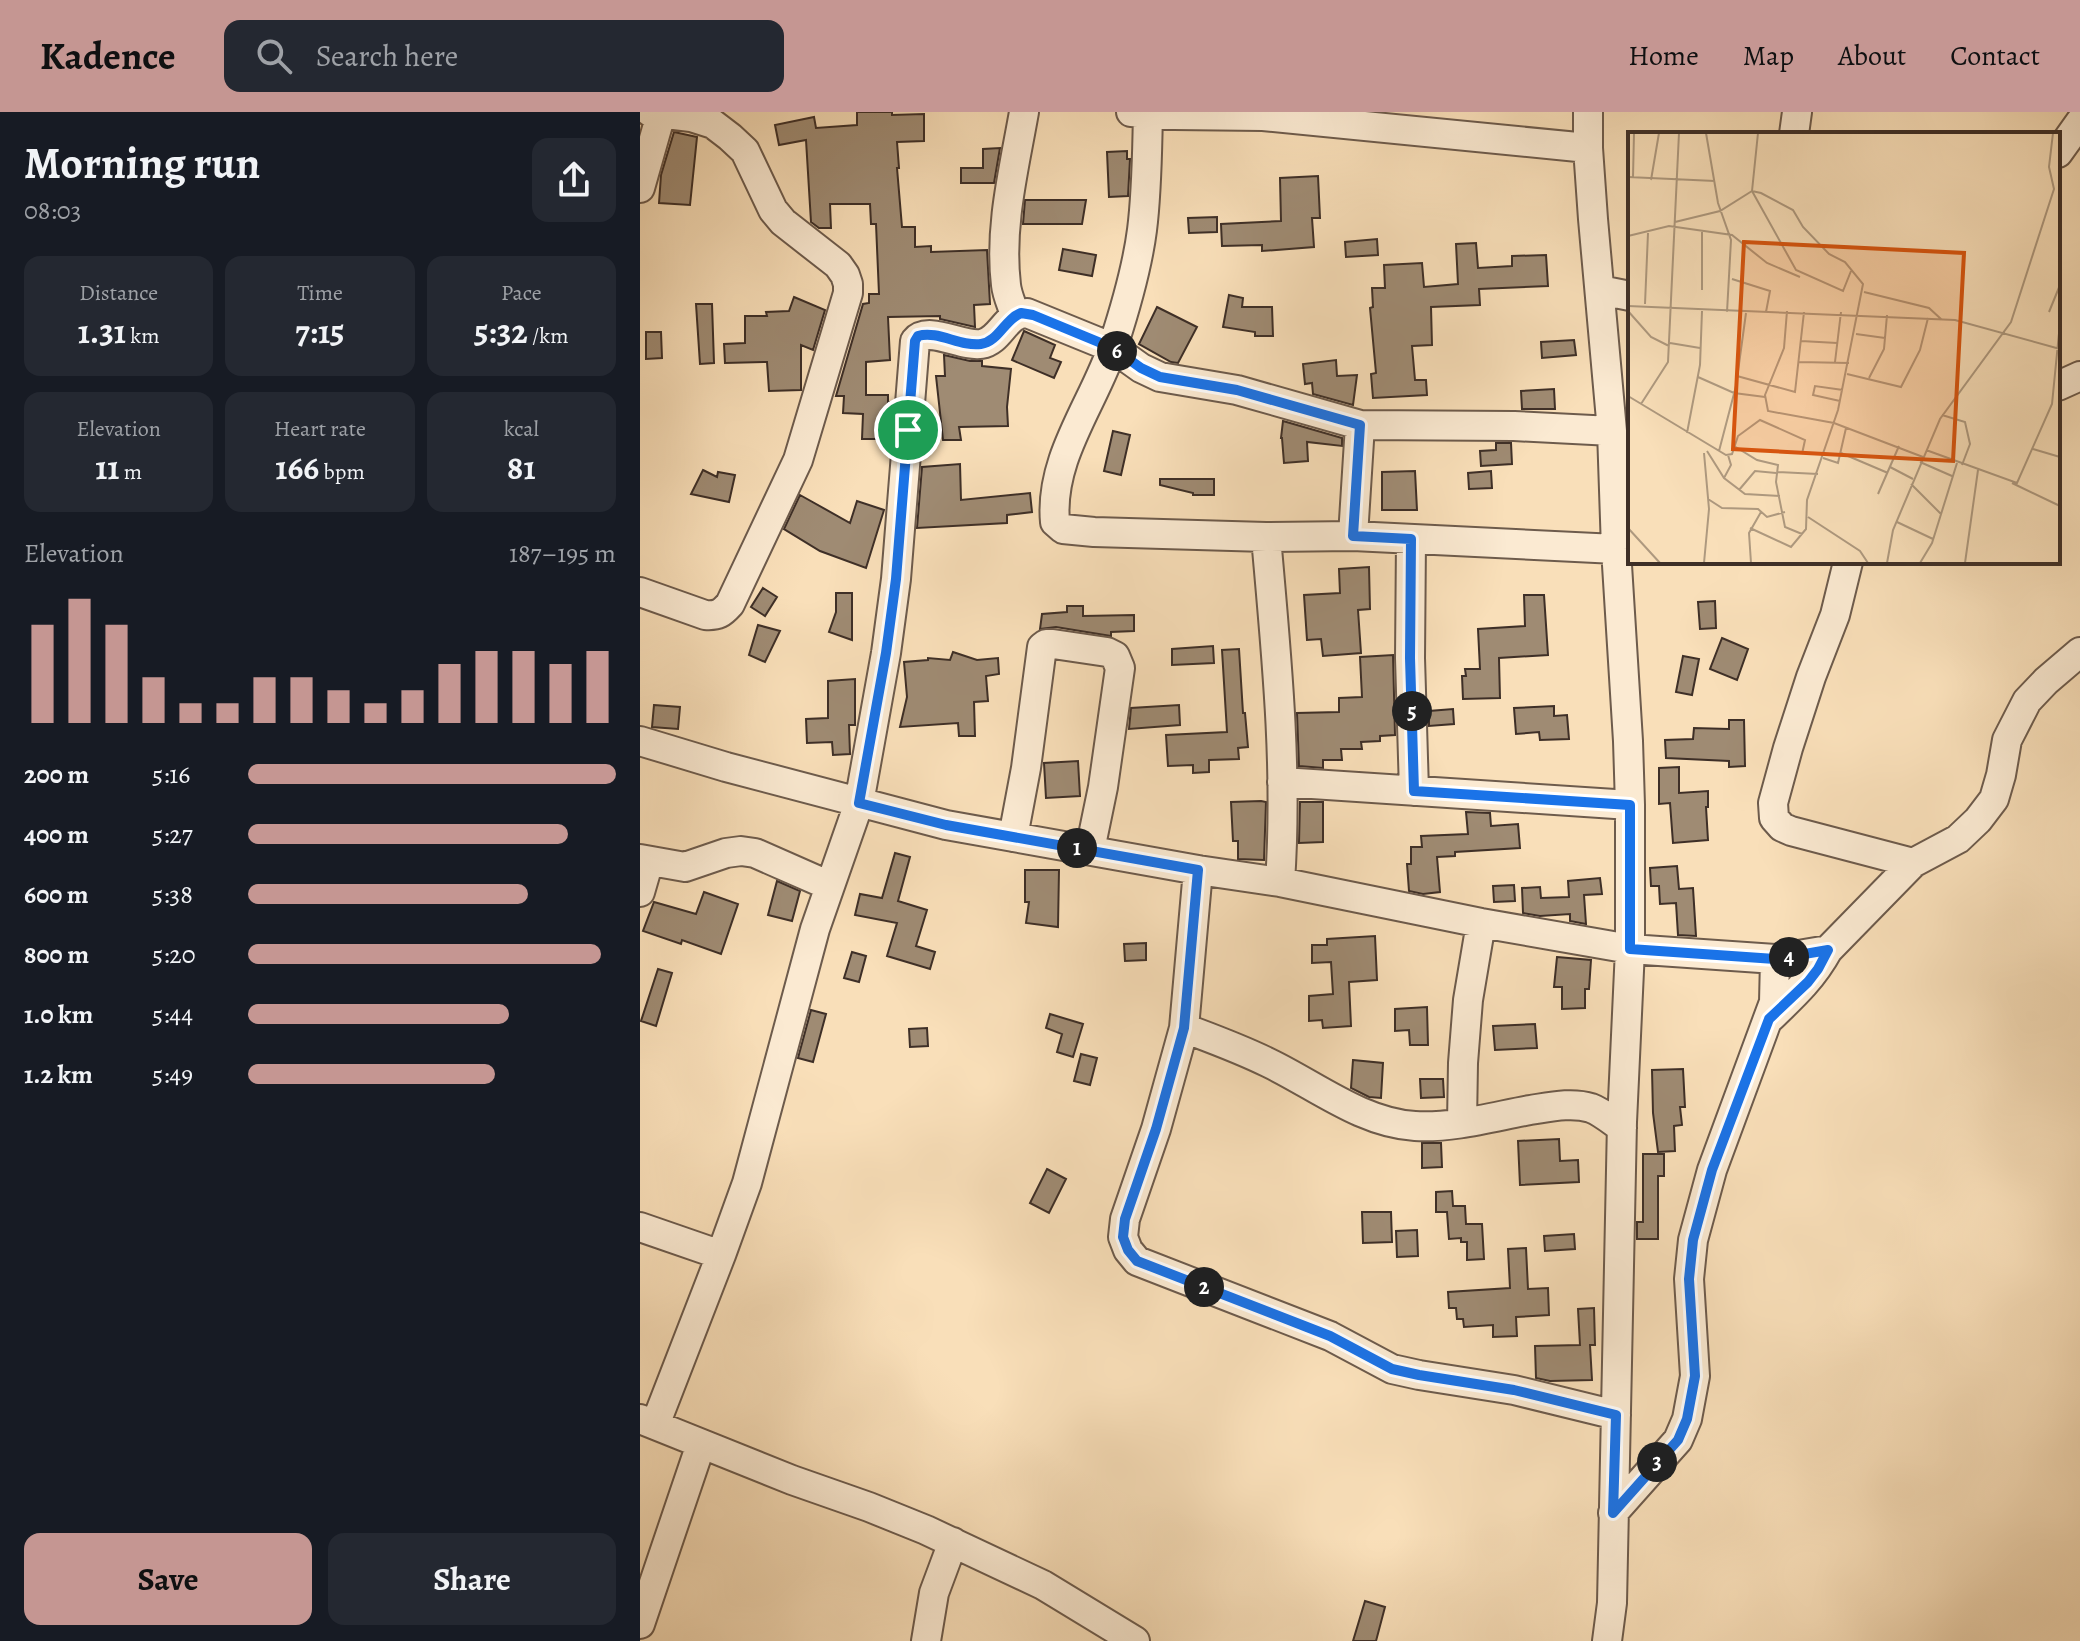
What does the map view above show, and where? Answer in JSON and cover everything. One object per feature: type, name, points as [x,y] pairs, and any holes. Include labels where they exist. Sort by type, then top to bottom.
[{"type":"street","points":[[1015,315],[1006,288],[1006,224],[1024,112]]},
{"type":"street","points":[[1588,112],[1588,148],[1612,431],[1630,805],[1630,949],[1622,1128],[1612,1603],[1607,1641]]},
{"type":"street","points":[[1794,132],[1797,112]]},
{"type":"street","points":[[640,188],[655,113],[691,117],[713,124],[745,151],[773,210],[783,222],[838,265],[848,284],[848,293],[798,460],[730,604],[722,614],[705,615],[640,592]]},
{"type":"street","points":[[1588,148],[1263,116],[1139,113],[1142,231],[1133,280],[1113,348],[1070,444],[1053,506],[1055,522],[1063,529],[1094,532],[1353,536],[1616,549]]},
{"type":"street","points":[[2060,150],[2080,122]]},
{"type":"street","points":[[1600,290],[1628,296]]},
{"type":"street","points":[[1135,1641],[1043,1585],[953,1542],[647,1422],[721,1255],[747,1183],[797,989],[859,803],[896,579],[915,341],[918,336],[927,334],[982,344],[1021,313],[1113,348],[1160,377],[1237,390],[1360,425],[1514,426],[1612,431]]},
{"type":"street","points":[[2060,385],[2080,376]]},
{"type":"street","points":[[1353,536],[1360,425]]},
{"type":"street","points":[[1266,537],[1282,782],[1280,882]]},
{"type":"street","points":[[1411,539],[1410,658],[1414,791]]},
{"type":"street","points":[[1848,564],[1835,615],[1788,748],[1773,803],[1774,818],[1791,831],[1913,863]]},
{"type":"street","points":[[1013,837],[1026,768],[1042,647],[1053,644],[1107,652],[1115,656],[1120,668],[1103,787],[1090,850]]},
{"type":"street","points":[[1769,1019],[1808,982],[1828,950],[1913,863],[1958,839],[1985,811],[1998,787],[2007,740],[2027,701],[2080,652]]},
{"type":"street","points":[[640,741],[946,825],[1280,882],[1481,923],[1630,949],[1775,959],[1828,950]]},
{"type":"street","points":[[1282,782],[1630,805]]},
{"type":"street","points":[[640,892],[645,860],[685,867],[741,851],[755,853],[830,886]]},
{"type":"street","points":[[1198,870],[1184,1028],[1156,1129],[1125,1219],[1123,1237],[1128,1250],[1137,1261],[1330,1336],[1392,1369],[1514,1390],[1616,1415]]},
{"type":"street","points":[[1462,1123],[1468,1000],[1481,923]]},
{"type":"street","points":[[1613,1513],[1678,1440],[1687,1419],[1695,1376],[1689,1279],[1693,1240],[1712,1170],[1774,1002],[1775,959]]},
{"type":"street","points":[[1184,1028],[1233,1046],[1363,1112],[1391,1122],[1415,1126],[1462,1123],[1543,1108],[1580,1106],[1594,1109],[1622,1128]]},
{"type":"street","points":[[640,1227],[721,1255]]},
{"type":"street","points":[[640,1624],[701,1444]]},
{"type":"street","points":[[926,1641],[934,1593],[953,1542]]},
{"type":"building","points":[[857,112],[924,114],[924,141],[897,142],[902,227],[915,227],[915,247],[931,246],[931,252],[987,250],[990,304],[974,305],[975,327],[940,319],[940,316],[888,317],[890,360],[866,362],[866,395],[888,395],[888,402],[893,402],[887,439],[862,439],[863,414],[843,413],[844,396],[836,396],[863,304],[869,303],[869,294],[879,294],[876,224],[871,224],[870,204],[830,204],[831,228],[819,228],[811,222],[806,140],[779,145],[775,125],[814,117],[816,128],[857,125]]},
{"type":"building","points":[[674,132],[697,137],[690,205],[659,203],[661,175]]},
{"type":"building","points":[[1000,148],[994,183],[961,183],[961,168],[983,168],[983,149]]},
{"type":"building","points":[[1127,151],[1127,159],[1130,159],[1128,196],[1109,197],[1107,152]]},
{"type":"building","points":[[1318,176],[1320,218],[1312,218],[1314,247],[1262,251],[1262,245],[1222,246],[1221,224],[1281,221],[1280,178]]},
{"type":"building","points":[[1025,200],[1086,200],[1082,224],[1023,224]]},
{"type":"building","points":[[1217,217],[1217,232],[1189,233],[1188,218]]},
{"type":"building","points":[[1377,239],[1378,255],[1346,257],[1345,242]]},
{"type":"building","points":[[1476,243],[1478,268],[1512,266],[1512,256],[1546,255],[1548,286],[1479,289],[1480,305],[1431,307],[1432,345],[1412,346],[1415,380],[1426,380],[1427,395],[1373,398],[1371,374],[1376,373],[1370,308],[1373,307],[1372,288],[1385,288],[1384,265],[1422,263],[1424,287],[1458,284],[1456,244]]},
{"type":"building","points":[[1063,249],[1096,255],[1092,276],[1059,270]]},
{"type":"building","points":[[1229,295],[1243,298],[1242,307],[1272,307],[1273,336],[1255,336],[1255,332],[1223,327]]},
{"type":"building","points":[[794,297],[825,310],[813,350],[801,345],[801,390],[769,391],[767,362],[725,363],[724,344],[745,343],[745,316],[767,316],[766,312],[789,311]]},
{"type":"building","points":[[696,304],[712,304],[714,363],[700,364]]},
{"type":"building","points":[[1157,307],[1197,327],[1178,363],[1139,344]]},
{"type":"building","points":[[1024,331],[1055,345],[1050,358],[1061,362],[1054,378],[1012,360]]},
{"type":"building","points":[[646,332],[661,332],[662,358],[646,359]]},
{"type":"building","points":[[1574,340],[1576,355],[1542,358],[1541,342]]},
{"type":"building","points":[[944,355],[982,361],[982,366],[1011,369],[1008,426],[959,427],[961,440],[943,440],[936,376],[945,376]]},
{"type":"building","points":[[1336,360],[1337,376],[1357,375],[1353,405],[1313,394],[1312,383],[1305,384],[1303,364]]},
{"type":"building","points":[[1554,389],[1555,409],[1522,409],[1521,391]]},
{"type":"building","points":[[1283,421],[1342,438],[1342,446],[1307,442],[1308,461],[1284,463],[1281,438]]},
{"type":"building","points":[[1113,431],[1130,435],[1121,475],[1104,471]]},
{"type":"building","points":[[1496,443],[1511,443],[1512,464],[1481,466],[1480,451],[1496,450]]},
{"type":"building","points":[[960,464],[961,500],[1030,493],[1032,512],[1007,515],[1007,523],[917,528],[922,467]]},
{"type":"building","points":[[703,470],[717,477],[718,472],[735,475],[729,502],[691,494]]},
{"type":"building","points":[[1415,471],[1417,510],[1382,510],[1382,472]]},
{"type":"building","points":[[1491,471],[1492,488],[1469,489],[1468,473]]},
{"type":"building","points":[[1160,479],[1214,479],[1214,495],[1193,495],[1160,485]]},
{"type":"building","points":[[800,495],[850,523],[857,501],[884,510],[866,568],[820,551],[784,529]]},
{"type":"building","points":[[1369,567],[1370,609],[1358,610],[1361,653],[1323,656],[1321,639],[1307,640],[1304,595],[1340,593],[1339,569]]},
{"type":"building","points":[[763,588],[777,597],[765,616],[751,607]]},
{"type":"building","points":[[836,593],[852,593],[852,640],[829,632],[836,612]]},
{"type":"building","points":[[1524,595],[1544,595],[1548,655],[1499,658],[1500,698],[1463,699],[1462,676],[1466,676],[1465,669],[1480,669],[1478,629],[1525,626]]},
{"type":"building","points":[[1715,601],[1716,628],[1700,629],[1698,602]]},
{"type":"building","points":[[1067,606],[1083,606],[1083,616],[1134,615],[1134,631],[1111,632],[1111,636],[1056,627],[1040,629],[1042,614],[1067,612]]},
{"type":"building","points":[[758,625],[780,631],[765,662],[749,655]]},
{"type":"building","points":[[1722,638],[1748,649],[1737,680],[1710,669]]},
{"type":"building","points":[[1213,646],[1214,663],[1172,665],[1172,649]]},
{"type":"building","points":[[1239,649],[1248,747],[1238,748],[1239,759],[1209,760],[1209,772],[1193,773],[1193,765],[1168,766],[1166,735],[1227,732],[1222,650]]},
{"type":"building","points":[[953,652],[977,660],[998,658],[999,674],[986,676],[988,701],[974,702],[975,736],[959,736],[958,723],[900,727],[907,697],[904,662],[928,658],[950,660]]},
{"type":"building","points":[[1393,655],[1395,735],[1380,736],[1380,741],[1361,742],[1362,749],[1341,749],[1342,760],[1323,760],[1323,768],[1299,766],[1297,713],[1339,712],[1339,698],[1362,697],[1360,657]]},
{"type":"building","points":[[1683,656],[1699,659],[1692,695],[1676,692]]},
{"type":"building","points":[[855,679],[855,725],[849,725],[850,754],[833,755],[832,742],[807,743],[806,719],[828,718],[828,681]]},
{"type":"building","points":[[654,705],[680,707],[678,729],[652,727]]},
{"type":"building","points":[[1179,705],[1180,725],[1129,729],[1131,708]]},
{"type":"building","points":[[1554,706],[1554,716],[1567,715],[1569,739],[1540,740],[1539,732],[1516,734],[1514,708]]},
{"type":"building","points":[[1453,709],[1454,724],[1429,726],[1429,711]]},
{"type":"building","points":[[1729,720],[1744,720],[1745,766],[1729,767],[1729,761],[1666,758],[1665,740],[1693,739],[1694,728],[1729,729]]},
{"type":"building","points":[[1078,761],[1080,796],[1046,798],[1044,763]]},
{"type":"building","points":[[1679,767],[1679,793],[1708,791],[1708,840],[1673,843],[1670,803],[1659,804],[1659,768]]},
{"type":"building","points":[[1231,802],[1266,802],[1264,860],[1238,859],[1238,841],[1233,841]]},
{"type":"building","points":[[1300,802],[1323,802],[1323,842],[1299,843]]},
{"type":"building","points":[[1466,812],[1490,813],[1491,826],[1518,824],[1520,848],[1455,852],[1455,856],[1437,857],[1440,892],[1423,894],[1409,891],[1407,864],[1411,864],[1411,847],[1422,847],[1421,836],[1468,834]]},
{"type":"building","points":[[895,853],[910,857],[898,901],[927,910],[916,946],[935,952],[930,969],[887,956],[897,923],[855,915],[860,894],[882,898]]},
{"type":"building","points":[[1677,866],[1679,889],[1693,888],[1696,936],[1678,935],[1676,903],[1660,904],[1659,886],[1651,886],[1650,868]]},
{"type":"building","points":[[1025,870],[1059,870],[1058,927],[1026,923],[1029,902],[1025,902]]},
{"type":"building","points":[[1600,878],[1602,894],[1584,895],[1586,924],[1570,921],[1570,914],[1540,916],[1523,913],[1522,888],[1540,887],[1541,898],[1569,897],[1568,881]]},
{"type":"building","points":[[777,881],[800,891],[792,921],[768,915]]},
{"type":"building","points":[[1514,885],[1515,901],[1494,902],[1493,886]]},
{"type":"building","points":[[704,892],[738,904],[721,954],[643,931],[654,902],[696,914]]},
{"type":"building","points":[[1375,936],[1377,980],[1349,982],[1351,1026],[1323,1028],[1322,1020],[1309,1021],[1309,996],[1333,994],[1331,962],[1312,963],[1312,945],[1327,945],[1327,939]]},
{"type":"building","points":[[1146,943],[1146,960],[1125,961],[1124,944]]},
{"type":"building","points":[[852,952],[866,956],[859,982],[844,978]]},
{"type":"building","points":[[1557,957],[1591,960],[1585,1008],[1562,1009],[1562,987],[1554,987]]},
{"type":"building","points":[[658,969],[672,973],[656,1026],[641,1021]]},
{"type":"building","points":[[1427,1007],[1428,1045],[1410,1045],[1409,1030],[1395,1031],[1395,1009]]},
{"type":"building","points":[[811,1010],[826,1014],[813,1062],[798,1058]]},
{"type":"building","points":[[1050,1014],[1083,1024],[1073,1057],[1057,1052],[1062,1034],[1046,1028]]},
{"type":"building","points":[[1535,1024],[1537,1048],[1495,1050],[1493,1026]]},
{"type":"building","points":[[927,1028],[928,1046],[910,1047],[909,1029]]},
{"type":"building","points":[[1081,1054],[1097,1058],[1090,1085],[1074,1081]]},
{"type":"building","points":[[1353,1060],[1383,1063],[1381,1098],[1369,1097],[1351,1088]]},
{"type":"building","points":[[1683,1069],[1685,1107],[1680,1107],[1682,1125],[1674,1126],[1675,1151],[1658,1152],[1652,1070]]},
{"type":"building","points":[[1420,1079],[1443,1079],[1444,1097],[1421,1098]]},
{"type":"building","points":[[1559,1139],[1560,1161],[1578,1160],[1579,1182],[1520,1185],[1518,1141]]},
{"type":"building","points":[[1422,1143],[1441,1143],[1442,1167],[1422,1168]]},
{"type":"building","points":[[1643,1154],[1664,1154],[1664,1176],[1658,1176],[1658,1239],[1637,1239],[1637,1222],[1643,1222]]},
{"type":"building","points":[[1047,1169],[1066,1179],[1049,1213],[1030,1203]]},
{"type":"building","points":[[1452,1191],[1453,1206],[1465,1206],[1466,1224],[1482,1224],[1484,1259],[1467,1260],[1467,1242],[1461,1242],[1461,1238],[1449,1239],[1447,1212],[1436,1212],[1436,1192]]},
{"type":"building","points":[[1362,1212],[1391,1212],[1392,1242],[1363,1243]]},
{"type":"building","points":[[1417,1230],[1418,1256],[1397,1257],[1396,1231]]},
{"type":"building","points":[[1574,1234],[1575,1249],[1545,1251],[1544,1236]]},
{"type":"building","points":[[1526,1248],[1528,1289],[1548,1288],[1549,1315],[1516,1317],[1517,1336],[1493,1337],[1493,1325],[1464,1327],[1463,1319],[1457,1319],[1456,1308],[1449,1308],[1448,1292],[1510,1288],[1508,1249]]},
{"type":"building","points":[[1594,1308],[1595,1345],[1590,1345],[1592,1380],[1550,1381],[1536,1378],[1535,1346],[1580,1345],[1578,1309]]},
{"type":"building","points":[[1365,1601],[1385,1607],[1376,1641],[1353,1641]]},
{"type":"route","points":[[1021,313],[1073,330],[1113,348],[1160,377],[1237,390],[1360,425],[1353,536],[1411,539],[1410,658],[1414,791],[1630,805],[1630,949],[1775,959],[1828,950],[1808,982],[1769,1019],[1712,1170],[1693,1240],[1689,1279],[1695,1376],[1687,1419],[1678,1440],[1613,1513],[1616,1415],[1514,1390],[1392,1369],[1330,1336],[1137,1261],[1128,1250],[1123,1237],[1130,1199],[1156,1129],[1184,1028],[1198,870],[946,825],[859,803],[896,579],[908,430],[915,341],[918,336],[927,334],[982,344],[989,342],[1015,315],[1021,313]]}]
